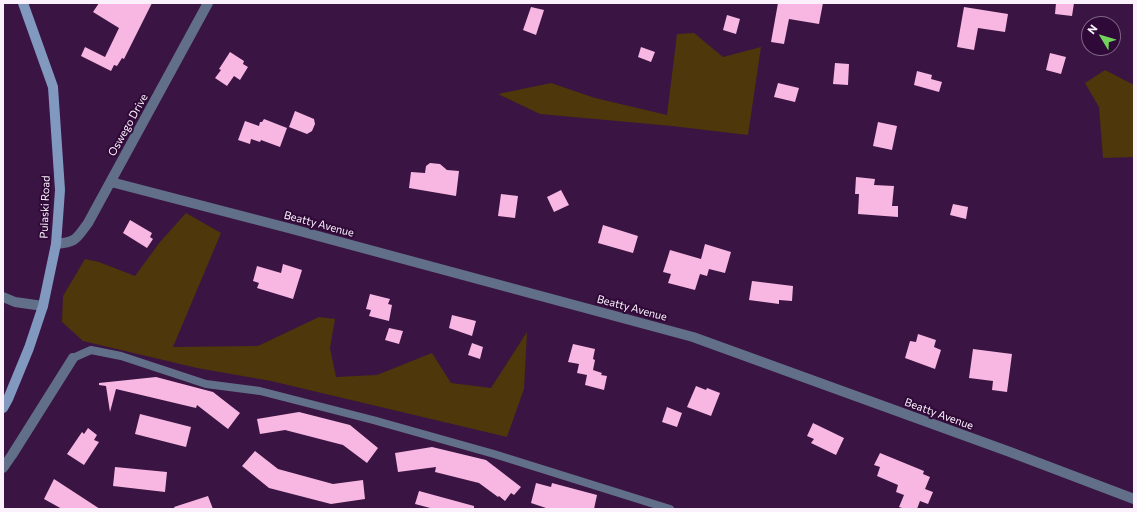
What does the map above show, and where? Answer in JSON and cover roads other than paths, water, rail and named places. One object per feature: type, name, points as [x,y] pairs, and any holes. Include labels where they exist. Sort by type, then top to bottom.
[{"type":"main road","name":"Pulaski Road","points":[[3,408],[29,348],[43,306],[56,244],[60,190],[53,87],[23,3]]},
{"type":"street","name":"Oswego Drive","points":[[56,244],[76,240],[88,223],[208,3]]},
{"type":"street","name":"Beatty Avenue","points":[[111,182],[292,228],[693,337],[1010,452],[1134,499]]},
{"type":"street","points":[[3,297],[15,302],[43,306]]},
{"type":"street","points":[[3,468],[73,358]]},
{"type":"lane","points":[[73,358],[91,350],[121,356],[206,384],[260,392],[373,420],[494,454],[670,509]]}]
